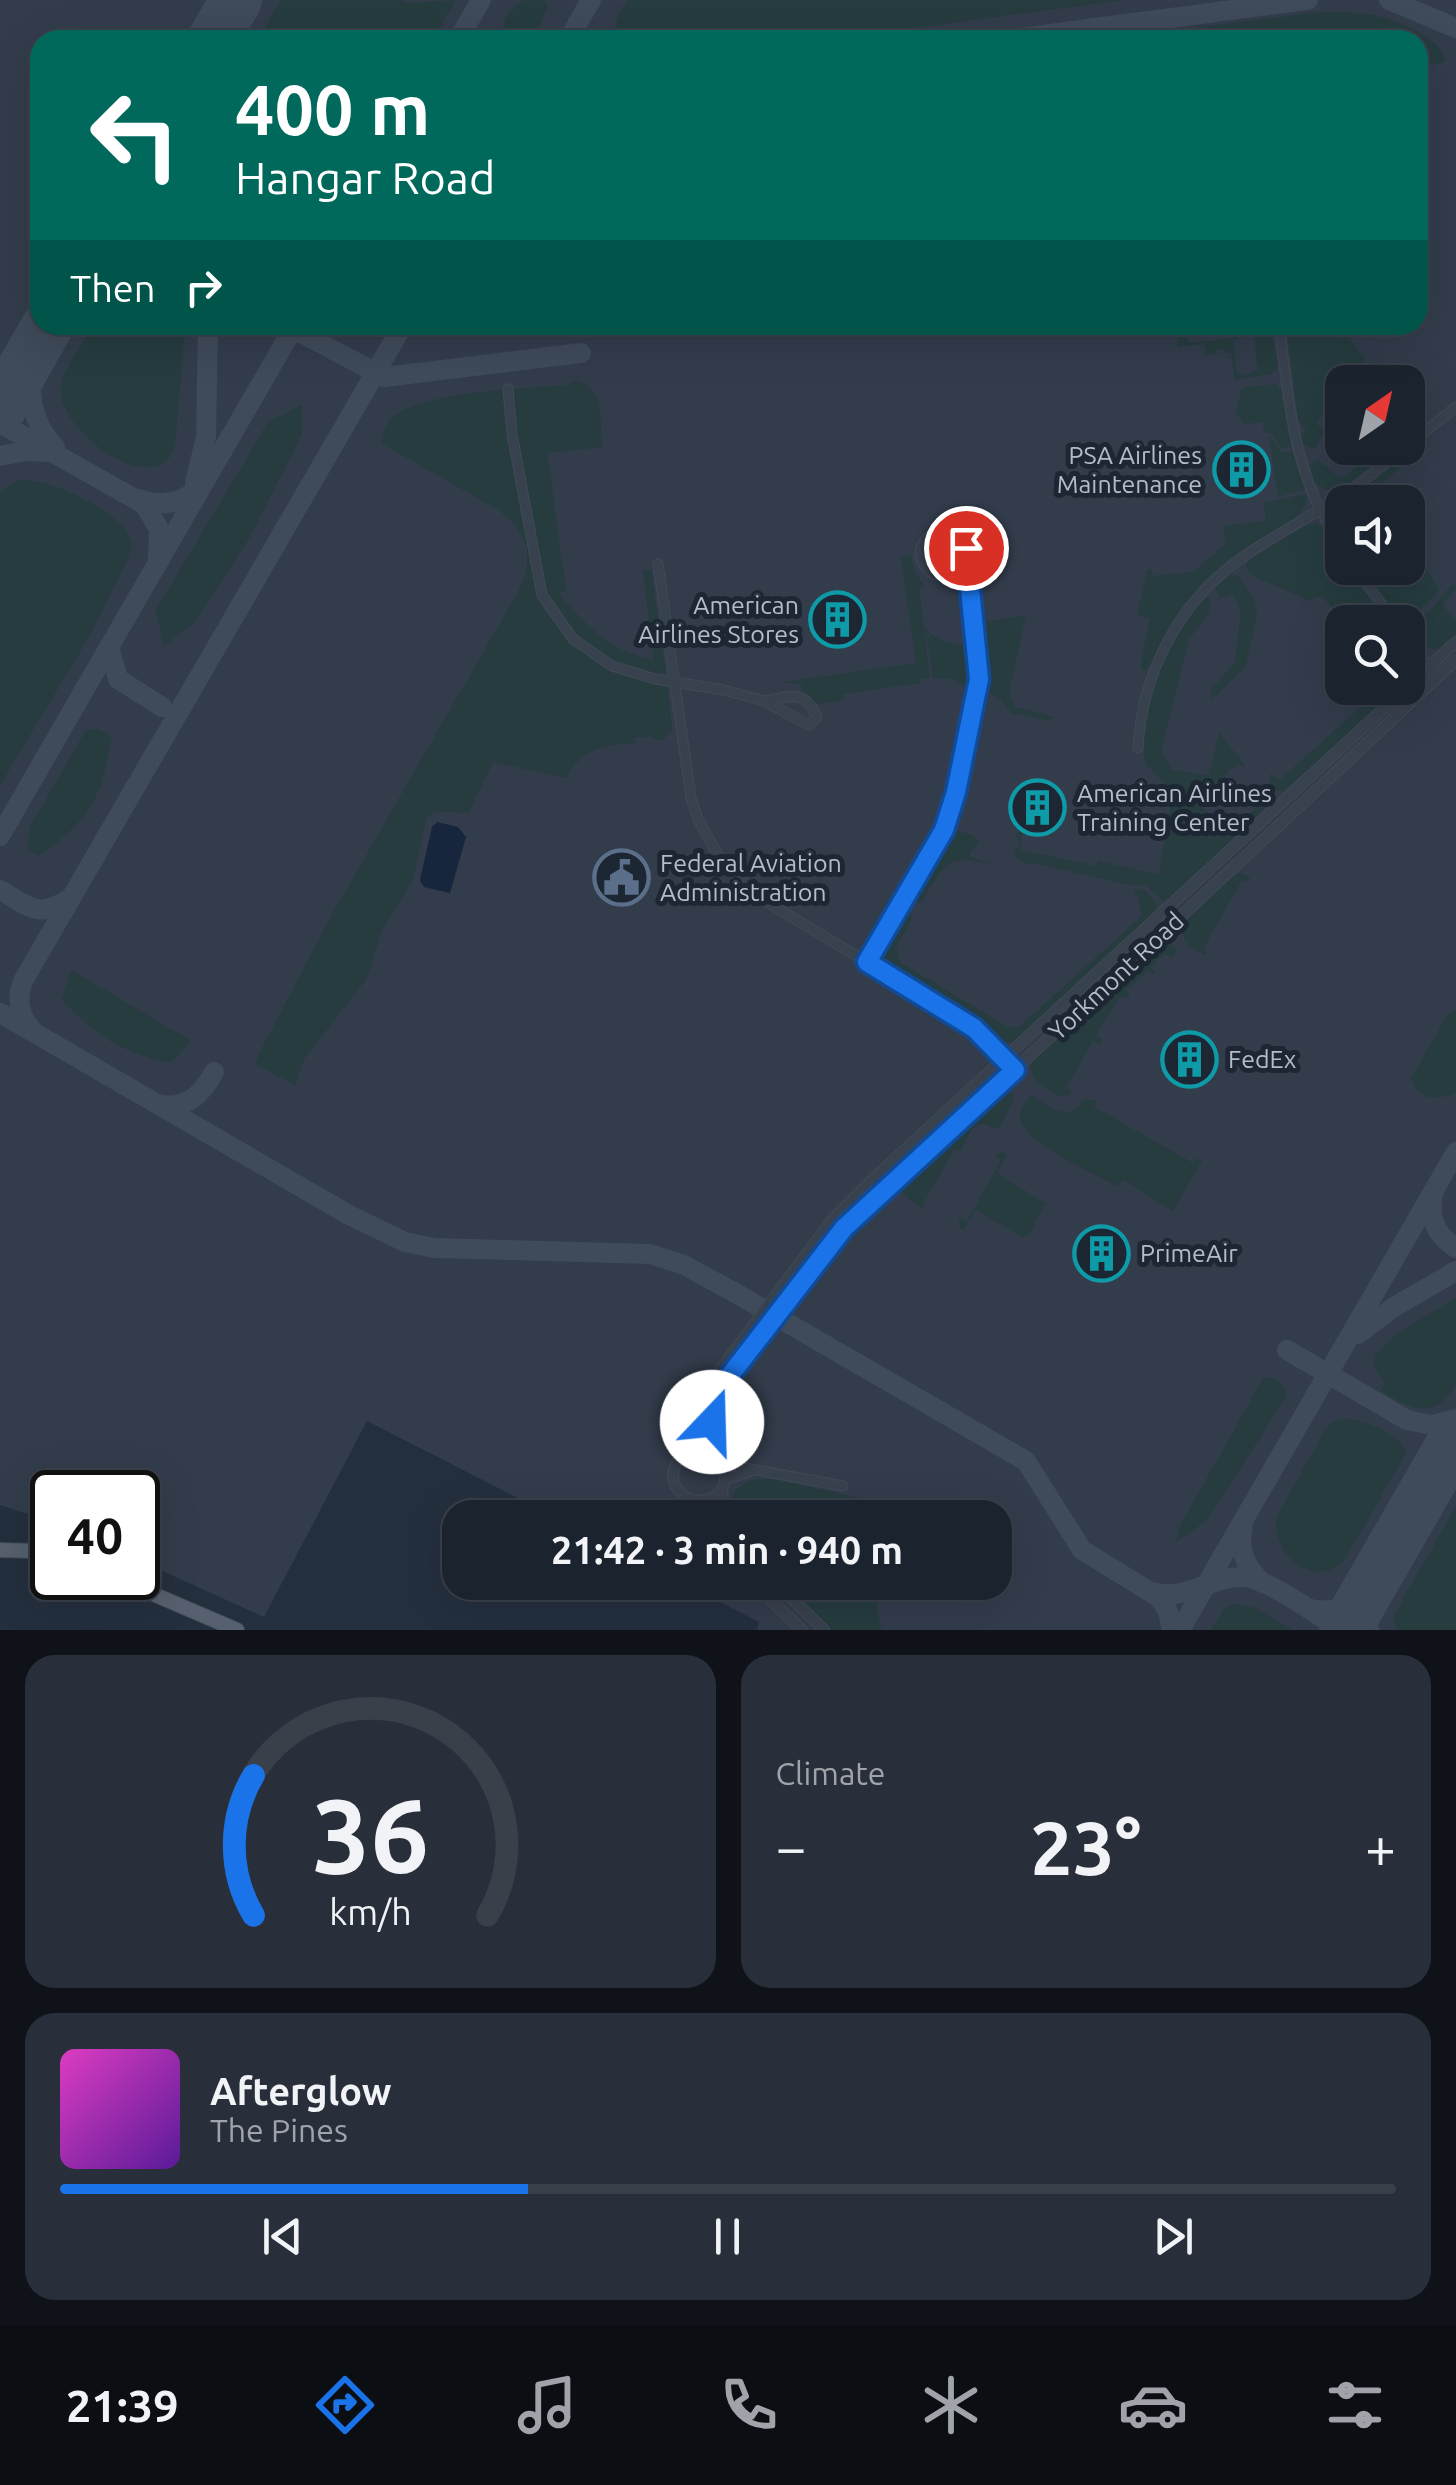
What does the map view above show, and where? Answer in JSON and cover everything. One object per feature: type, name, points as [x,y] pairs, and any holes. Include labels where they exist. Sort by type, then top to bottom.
[{"type":"main road","points":[[0,1550],[30,1551]]},
{"type":"main road","points":[[160,1597],[237,1630]]},
{"type":"street","points":[[1280,335],[1292,422],[1307,476],[1325,518]]},
{"type":"street","points":[[508,389],[529,532],[542,595],[550,611],[573,639],[598,660],[625,671],[764,701],[810,725],[816,721],[810,704],[793,695],[764,701]]},
{"type":"street","points":[[1425,432],[1456,408]]},
{"type":"street","points":[[1138,748],[1157,664],[1187,610],[1225,570],[1349,491],[1382,465]]},
{"type":"street","points":[[867,962],[944,830],[956,792],[979,679],[966,548],[957,536],[936,532],[923,541],[919,556],[927,571],[941,576],[968,574]]},
{"type":"street","points":[[658,564],[691,798],[718,856],[755,895],[974,1028],[1015,1070]]},
{"type":"street","name":"Yorkmont Road","points":[[1425,670],[1456,642]]},
{"type":"street","name":"Yorkmont Road","points":[[724,1500],[721,1460],[712,1429],[721,1392],[844,1228],[1456,660]]},
{"type":"street","points":[[1425,663],[1437,678]]},
{"type":"street","points":[[1386,706],[1396,717]]},
{"type":"street","name":"Yorkmont Road","points":[[685,1496],[675,1483],[674,1474],[698,1431],[721,1369],[832,1220],[1386,706]]},
{"type":"street","points":[[1280,804],[1290,814]]},
{"type":"street","points":[[1227,854],[1238,864]]},
{"type":"street","points":[[1166,910],[1176,921]]},
{"type":"street","points":[[686,1452],[704,1449],[721,1460],[754,1470],[842,1486]]},
{"type":"street","points":[[685,1496],[701,1501],[710,1499],[724,1484],[754,1470]]},
{"type":"street","points":[[685,1496],[689,1500]]},
{"type":"street","points":[[771,1600],[802,1630]]},
{"type":"street","points":[[793,1600],[824,1630]]},
{"type":"shaded area","points":[[0,0],[1456,0],[1456,1630],[757,1630],[759,1622],[716,1600],[1012,1600],[1012,1500],[522,1500],[367,1421],[264,1617],[160,1570],[160,1470],[30,1470],[30,1515],[0,1505]]},
{"type":"shaded area","points":[[437,822],[458,827],[466,837],[450,893],[424,887],[420,880],[432,827]]},
{"type":"green space","points":[[281,0],[456,0],[439,30],[266,30]]},
{"type":"green space","points":[[523,0],[544,0],[548,6],[537,30],[502,30],[506,15]]},
{"type":"green space","points":[[629,0],[1123,0],[899,30],[614,30],[618,15]]},
{"type":"green space","points":[[1318,12],[1349,12],[1388,19],[1413,30],[1180,30]]},
{"type":"green space","points":[[1428,38],[1442,52],[1445,61],[1428,63]]},
{"type":"green space","points":[[87,335],[184,335],[175,446],[165,462],[149,467],[130,464],[110,455],[75,424],[64,405],[61,388],[74,355]]},
{"type":"green space","points":[[1176,335],[1187,335],[1189,343],[1238,335],[1233,340],[1237,373],[1246,375],[1258,370],[1253,335],[1272,335],[1278,368],[1270,374],[1235,380],[1231,353],[1223,348],[1217,349],[1217,354],[1206,355],[1204,344],[1178,347]]},
{"type":"green space","points":[[1287,335],[1347,335],[1366,360],[1362,365],[1325,365],[1325,412],[1316,423],[1325,432],[1314,449],[1302,444],[1300,435],[1306,430],[1298,419]]},
{"type":"green space","points":[[575,381],[585,384],[596,397],[602,447],[547,453],[566,589],[559,594],[612,644],[654,660],[643,571],[651,570],[666,673],[646,672],[608,658],[576,633],[550,600],[542,607],[571,642],[597,663],[667,686],[672,729],[664,739],[633,738],[637,743],[586,754],[566,778],[493,762],[468,813],[435,811],[426,818],[413,880],[382,930],[367,978],[304,1059],[295,1085],[255,1064],[259,1054],[330,918],[518,592],[526,569],[523,538],[510,520],[381,442],[386,427],[395,415],[431,401]]},
{"type":"green space","points":[[1276,384],[1283,393],[1291,445],[1282,450],[1272,433],[1264,432],[1263,422],[1245,424],[1236,413],[1241,391],[1246,387]]},
{"type":"green space","points":[[302,405],[302,434],[251,535],[195,622],[164,646],[156,610],[268,422]]},
{"type":"green space","points":[[1269,435],[1281,452],[1293,452],[1305,489],[1278,497]]},
{"type":"green space","points":[[1317,459],[1338,477],[1346,476],[1358,465],[1372,465],[1347,485],[1325,485],[1325,490],[1314,482],[1310,465]]},
{"type":"green space","points":[[1392,465],[1404,465],[1380,485],[1365,485]]},
{"type":"green space","points":[[20,480],[49,485],[85,500],[116,521],[132,544],[89,637],[0,785],[0,491]]},
{"type":"green space","points":[[1307,495],[1306,504],[1292,520],[1239,553],[1197,591],[1148,669],[1143,671],[1140,666],[1150,619],[1137,615],[1147,571],[1151,569],[1153,576],[1193,572],[1226,544],[1224,526],[1266,521],[1264,503]]},
{"type":"green space","points":[[1317,524],[1325,532],[1325,585],[1360,585],[1375,605],[1330,605],[1322,596],[1308,600],[1249,574],[1249,560],[1304,526]]},
{"type":"green space","points":[[911,555],[915,572],[924,585],[919,588],[924,628],[930,632],[925,640],[930,678],[921,679],[921,683],[841,694],[844,700],[815,704],[802,691],[801,684],[785,682],[916,663],[901,557]]},
{"type":"green space","points":[[1425,568],[1440,590],[1425,605],[1389,605],[1374,585],[1425,585]]},
{"type":"green space","points":[[972,574],[982,574],[987,622],[1026,615],[1009,692],[1015,707],[1054,717],[1051,721],[1011,713],[1001,699],[985,690]]},
{"type":"green space","points":[[1237,575],[1254,599],[1257,615],[1246,666],[1212,699],[1211,690],[1235,662],[1241,611],[1232,593],[1221,598],[1215,588],[1229,576]]},
{"type":"green space","points":[[1453,583],[1456,588],[1442,605],[1456,621],[1456,634],[1440,649],[1425,648],[1425,613]]},
{"type":"green space","points":[[1206,597],[1210,600],[1209,614],[1189,639],[1161,750],[1172,770],[1209,776],[1219,733],[1245,765],[1238,763],[1197,801],[1228,834],[1260,804],[1256,798],[1264,791],[1268,805],[1166,903],[1145,885],[1026,864],[1014,854],[1020,842],[1015,834],[1023,828],[1020,850],[1159,875],[1172,797],[1169,788],[1146,764],[1146,721],[1169,652]]},
{"type":"green space","points":[[932,634],[969,648],[975,677],[972,684],[963,686],[954,679],[933,678],[927,640]]},
{"type":"green space","points":[[1363,705],[1379,705],[1284,791],[1275,790],[1270,774],[1280,780]]},
{"type":"green space","points":[[98,729],[111,737],[98,792],[82,818],[39,856],[27,849],[30,827],[86,730]]},
{"type":"green space","points":[[957,831],[973,835],[980,842],[970,857],[994,865],[966,860],[949,864],[922,902],[913,903],[912,895],[947,836]]},
{"type":"green space","points":[[1242,873],[1249,881],[1242,880],[1203,949],[1207,952],[1205,956],[1185,942],[1182,925],[1235,874]]},
{"type":"green space","points":[[1137,889],[1144,890],[1157,904],[1157,911],[1025,1035],[1011,1043],[999,1042],[967,1015],[878,959],[903,911],[909,909],[912,918],[896,947],[900,962],[1008,1027],[1019,1027],[1142,916],[1138,895],[1133,895]]},
{"type":"green space","points":[[1160,944],[1174,946],[1177,951],[1171,957],[1165,954],[1154,960],[1153,975],[1148,971],[1124,988],[1130,995],[1120,996],[1096,1036],[1103,1040],[1100,1044],[1093,1041],[1067,1086],[1072,1094],[1061,1097],[1036,1083],[1030,1067],[1034,1059]]},
{"type":"green space","points":[[71,970],[191,1041],[171,1063],[111,1041],[62,1000]]},
{"type":"green space","points":[[1456,1009],[1456,1093],[1442,1097],[1423,1095],[1411,1078],[1448,1014]]},
{"type":"green space","points":[[1005,1090],[1012,1094],[1013,1101],[1000,1127],[982,1123],[973,1128],[960,1151],[954,1150],[923,1204],[926,1210],[913,1203],[901,1190],[903,1180]]},
{"type":"green space","points":[[1032,1095],[1064,1112],[1074,1110],[1085,1100],[1096,1101],[1094,1107],[1193,1163],[1197,1158],[1202,1161],[1173,1211],[1124,1180],[1117,1186],[1038,1141],[1022,1124],[1020,1115]]},
{"type":"green space","points":[[1007,1154],[997,1173],[1045,1203],[1029,1235],[1023,1237],[976,1210],[963,1230],[959,1227],[959,1218],[967,1221],[1001,1161],[995,1156]]},
{"type":"green space","points":[[1456,1298],[1456,1384],[1448,1396],[1431,1408],[1422,1408],[1402,1403],[1381,1391],[1385,1382],[1374,1367],[1375,1354],[1399,1332]]},
{"type":"green space","points":[[1264,1377],[1277,1379],[1286,1390],[1286,1397],[1207,1520],[1176,1542],[1181,1524]]},
{"type":"green space","points":[[1343,1419],[1380,1428],[1397,1439],[1406,1453],[1345,1559],[1321,1572],[1308,1570],[1297,1564],[1280,1543],[1277,1516],[1325,1430],[1332,1422]]},
{"type":"green space","points":[[776,1479],[858,1500],[732,1500],[741,1486]]},
{"type":"green space","points":[[1456,1507],[1456,1630],[1397,1630],[1393,1617]]},
{"type":"green space","points":[[800,1600],[876,1600],[881,1630],[831,1630]]},
{"type":"green space","points":[[1234,1604],[1255,1608],[1293,1630],[1211,1630],[1224,1609]]},
{"type":"taxiway","points":[[238,30],[248,0]]},
{"type":"taxiway","points":[[464,30],[481,0]]},
{"type":"taxiway","points":[[574,30],[591,0]]},
{"type":"taxiway","points":[[1079,30],[1308,0]]},
{"type":"taxiway","points":[[1389,0],[1456,28]]},
{"type":"taxiway","points":[[195,482],[206,437],[208,335]]},
{"type":"taxiway","points":[[0,836],[289,335]]},
{"type":"taxiway","points":[[305,335],[384,377],[581,353]]},
{"type":"taxiway","points":[[33,1031],[20,1008],[23,981],[397,335]]},
{"type":"taxiway","points":[[34,349],[32,401],[39,425],[55,447]]},
{"type":"taxiway","points":[[0,378],[33,352]]},
{"type":"taxiway","points":[[0,423],[144,504],[159,529],[158,557]]},
{"type":"taxiway","points":[[0,456],[47,452]]},
{"type":"taxiway","points":[[138,499],[170,503],[199,488]]},
{"type":"taxiway","points":[[109,647],[118,679],[162,707]]},
{"type":"taxiway","points":[[0,890],[27,906],[41,909],[69,899]]},
{"type":"taxiway","points":[[0,1013],[349,1215],[405,1242],[434,1248],[650,1254],[684,1265],[1026,1461],[1082,1550],[1160,1598],[1172,1630]]},
{"type":"taxiway","points":[[162,1105],[194,1098],[214,1072]]},
{"type":"taxiway","points":[[1180,1630],[1456,1152]]},
{"type":"taxiway","points":[[1433,1195],[1435,1225],[1456,1248]]},
{"type":"taxiway","points":[[1358,1334],[1394,1307],[1456,1271]]},
{"type":"taxiway","points":[[1287,1350],[1407,1420],[1432,1425],[1456,1419]]},
{"type":"taxiway","points":[[1243,1524],[1244,1556],[1263,1583]]},
{"type":"taxiway","points":[[1153,1592],[1177,1594],[1233,1577],[1255,1579],[1342,1630]]},
{"type":"taxiway","points":[[1310,1609],[1344,1606],[1371,1585]]},
{"type":"taxiway","points":[[1369,1630],[1366,1605],[1370,1587]]},
{"type":"runway","points":[[219,30],[236,0]]},
{"type":"runway","points":[[0,409],[42,335]]},
{"type":"runway","points":[[1345,1630],[1456,1437]]},
{"type":"place","name":"PSA Airlines Maintenance","points":[[1241,469]]},
{"type":"place","name":"American Airlines Stores","points":[[838,619]]},
{"type":"place","name":"American Airlines Training Center","points":[[1038,807]]},
{"type":"place","name":"Federal Aviation Administration","points":[[621,877]]},
{"type":"place","name":"FedEx","points":[[1189,1059]]},
{"type":"place","name":"PrimeAir","points":[[1101,1253]]},
{"type":"route","points":[[712,1422],[717,1400],[731,1374],[844,1228],[1015,1070],[974,1028],[867,962],[952,810],[979,679],[966,548]]}]
